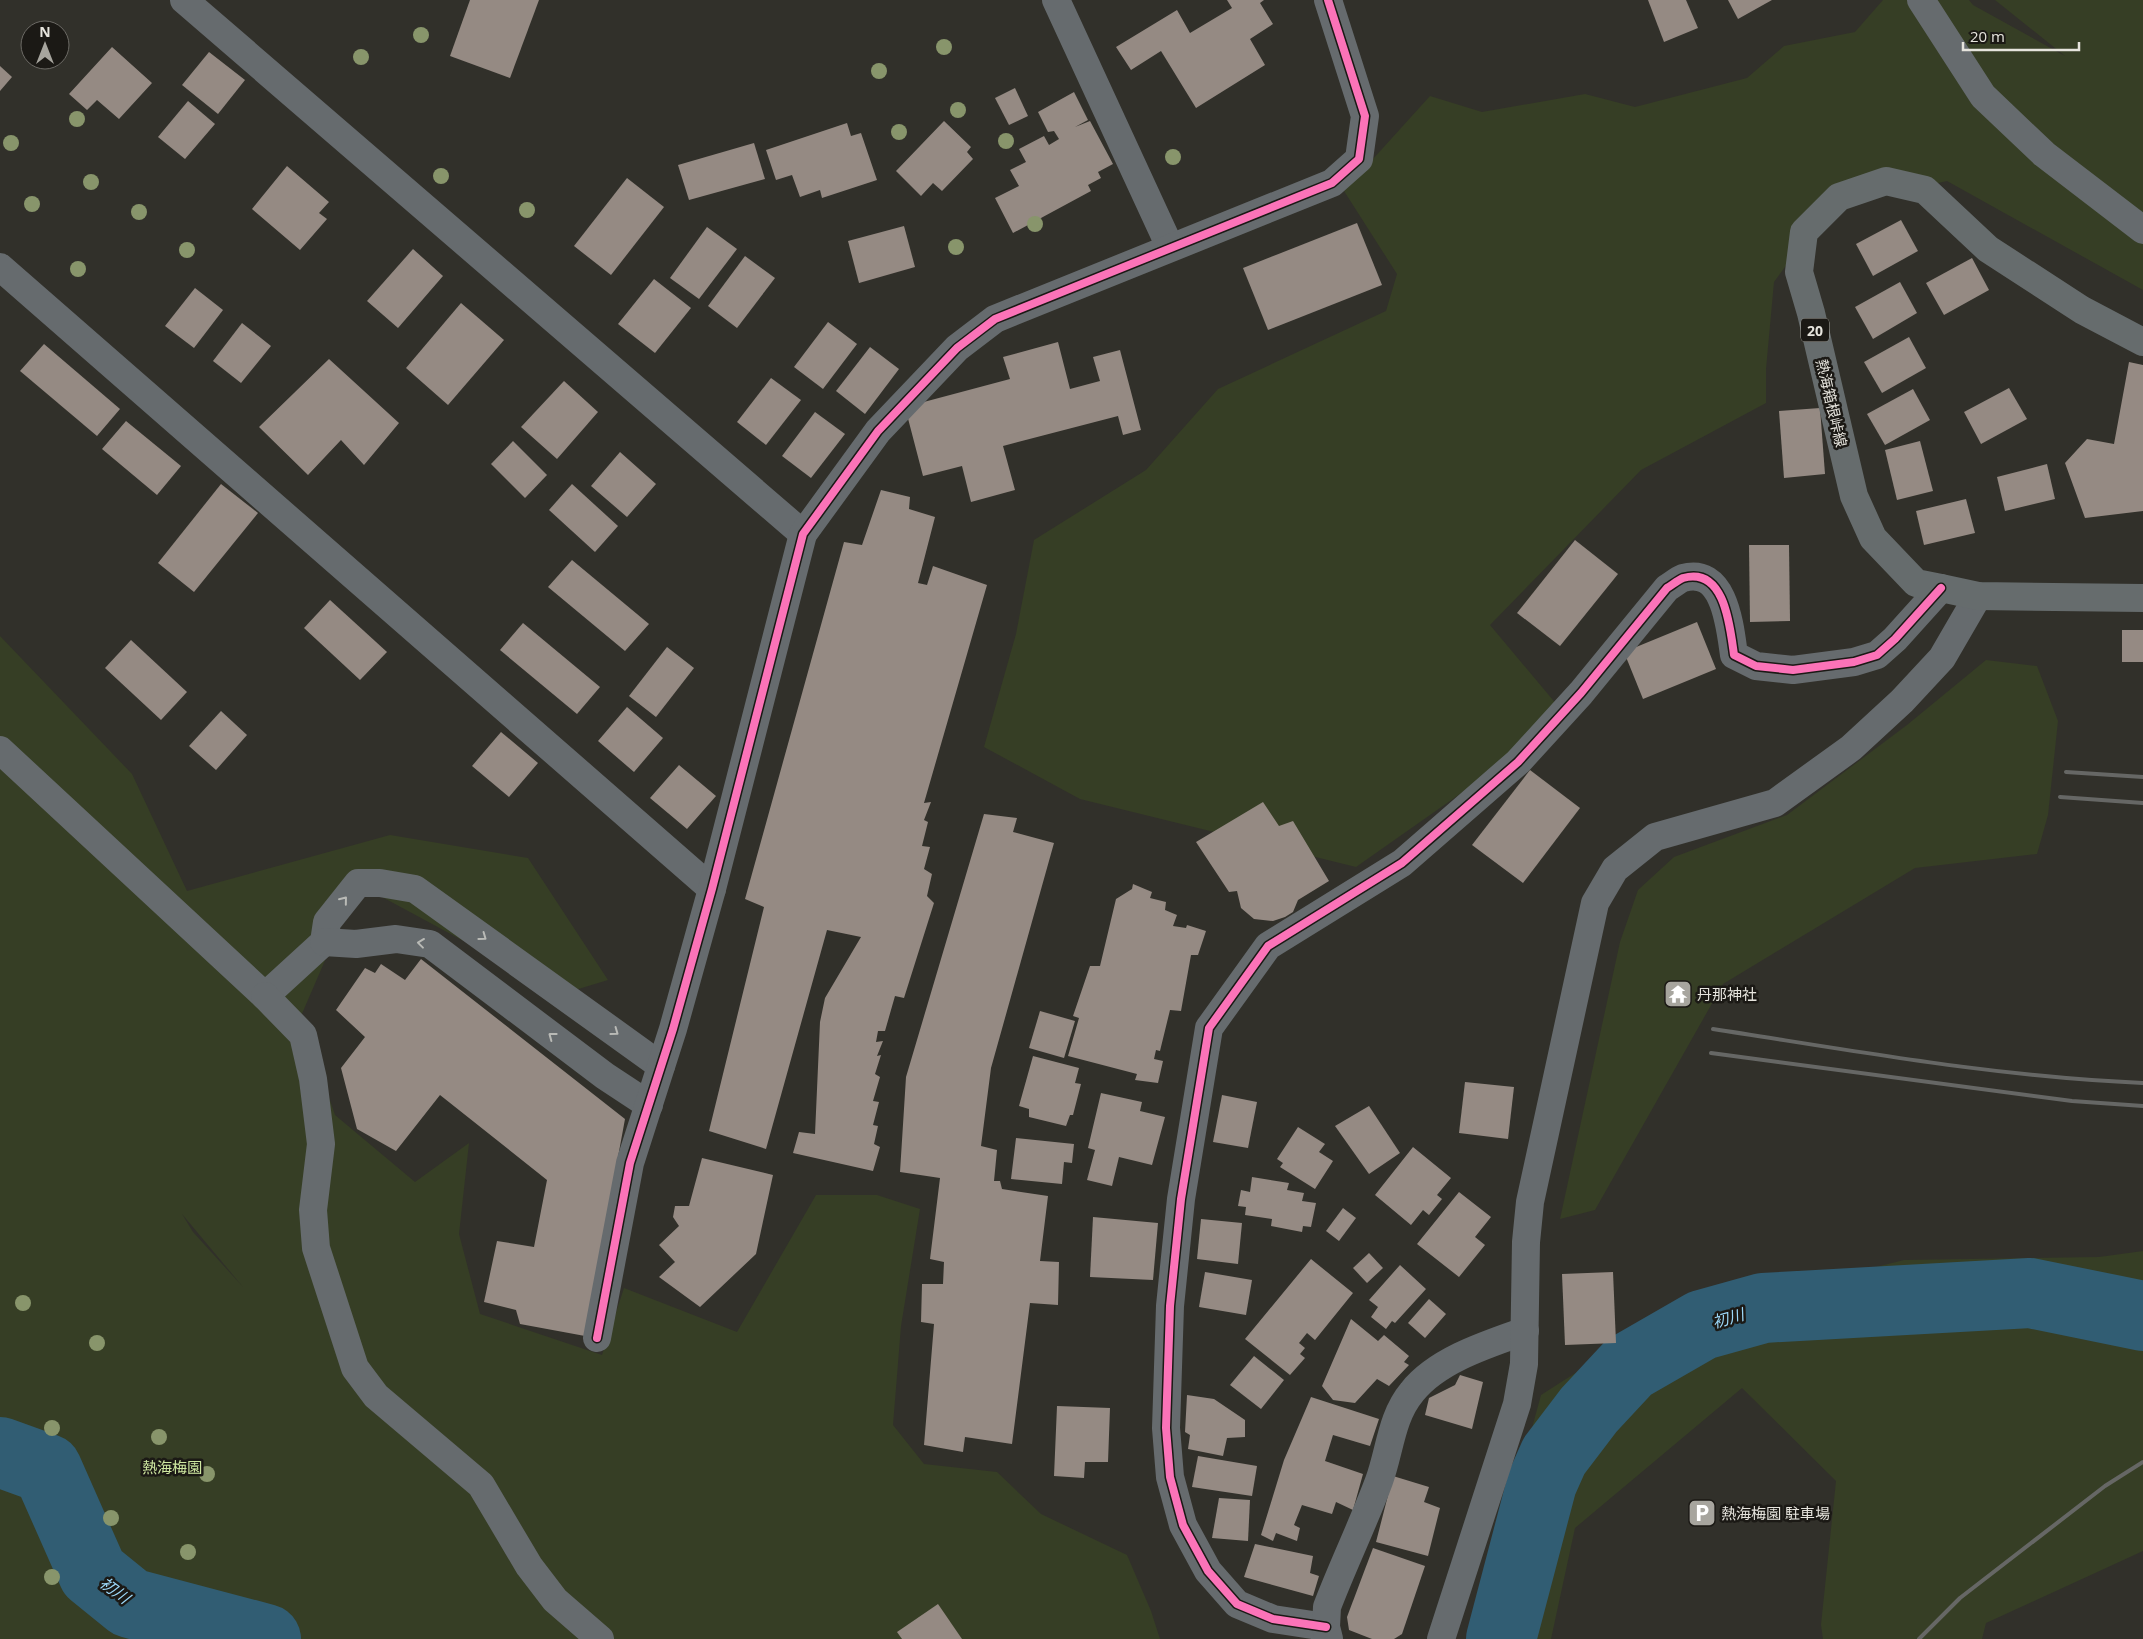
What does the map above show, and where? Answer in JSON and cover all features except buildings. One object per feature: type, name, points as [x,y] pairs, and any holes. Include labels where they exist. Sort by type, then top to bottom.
[{"type":"main road","name":"熱海箱根峠線","points":[[2143,342],[2082,310],[1988,249],[1925,190],[1886,181],[1839,196],[1804,232],[1799,272],[1811,313],[1854,496],[1873,538],[1916,583],[1978,596],[2143,598]]},
{"type":"street","points":[[184,0],[803,534]]},
{"type":"street","points":[[1056,0],[1170,247]]},
{"type":"street","points":[[597,1338],[630,1163],[661,1066],[712,888],[803,534],[878,431],[957,348],[995,319],[1332,183],[1359,159],[1365,116],[1328,0]]},
{"type":"street","points":[[1921,0],[1984,96],[2044,154],[2143,230]]},
{"type":"street","points":[[0,267],[712,888]]},
{"type":"street","points":[[1525,1331],[1481,1347],[1436,1370],[1412,1392],[1397,1416],[1379,1480],[1327,1608],[1327,1633],[1273,1619],[1237,1604],[1208,1571],[1183,1525],[1170,1477],[1166,1428],[1170,1306],[1181,1199],[1209,1028],[1268,946],[1402,863],[1518,762],[1581,692],[1667,588],[1683,578],[1702,578],[1715,585],[1725,607],[1734,655],[1756,666],[1793,670],[1854,662],[1877,655],[1895,639],[1941,588]]},
{"type":"street","points":[[1441,1639],[1517,1404],[1524,1364],[1526,1242],[1530,1202],[1595,903],[1616,869],[1654,837],[1775,803],[1851,748],[1902,701],[1942,658],[1978,596]]},
{"type":"street","points":[[0,750],[265,996],[303,1035],[313,1079],[321,1144],[313,1210],[316,1248],[354,1368],[376,1396],[481,1485],[529,1566],[555,1600],[600,1639]]},
{"type":"street","points":[[265,996],[324,942],[326,922],[358,883],[380,883],[415,888],[661,1066]]},
{"type":"street","points":[[324,942],[356,944],[396,939],[430,944],[605,1076],[649,1105]]},
{"type":"green space","points":[[1883,0],[1969,0],[1973,5],[2065,56],[1995,0],[2143,0],[2143,290],[1947,181],[1828,208],[1774,282],[1766,369],[1766,403],[1641,470],[1490,625],[1568,718],[1356,867],[1080,799],[984,747],[1016,634],[1034,540],[1146,470],[1218,389],[1386,311],[1397,274],[1344,191],[1430,96],[1482,112],[1585,94],[1635,107],[1747,78],[1784,46],[1855,32]]},
{"type":"green space","name":"熱海梅園","points":[[0,636],[132,774],[187,891],[390,835],[528,858],[608,980],[562,994],[358,884],[301,1016],[335,1115],[415,1182],[469,1143],[459,1234],[480,1314],[602,1355],[624,1288],[737,1332],[816,1195],[877,1195],[920,1209],[901,1326],[893,1425],[924,1464],[997,1472],[1041,1514],[1127,1555],[1151,1611],[1160,1639],[0,1639]],"holes":[[[182,1214],[243,1287],[193,1232]]]},
{"type":"green space","points":[[1986,660],[2037,666],[2058,721],[2048,815],[2037,854],[1915,868],[1723,984],[1595,1210],[1560,1219],[1620,942],[1638,890],[1674,857],[1787,815],[1907,725]]},
{"type":"green space","points":[[2143,1251],[2143,1551],[1986,1623],[1982,1639],[1823,1639],[1821,1625],[1836,1481],[1742,1388],[1575,1528],[1551,1639],[1474,1639],[1541,1395],[1655,1322],[1904,1260],[2099,1257]]},
{"type":"waterway","name":"初川","points":[[1501,1639],[1542,1483],[1554,1456],[1589,1410],[1629,1367],[1702,1325],[1763,1308],[2030,1293],[2143,1316]]},
{"type":"waterway","name":"初川","points":[[0,1452],[47,1469],[93,1573],[130,1603],[266,1639]]},
{"type":"railway","points":[[2066,772],[2143,777]]},
{"type":"railway","points":[[2060,797],[2143,803]]},
{"type":"railway","points":[[1713,1029],[1981,1069],[2089,1080],[2143,1083]]},
{"type":"railway","points":[[1711,1053],[2072,1101],[2143,1106]]},
{"type":"railway","points":[[1919,1639],[1960,1598],[2105,1486],[2143,1462]]},
{"type":"cycle path","points":[[597,1338],[630,1163],[673,1029],[712,889],[803,534],[878,431],[957,348],[995,319],[1332,183],[1359,159],[1365,116],[1328,0]]},
{"type":"cycle path","points":[[1326,1627],[1273,1619],[1237,1604],[1208,1571],[1183,1525],[1170,1477],[1166,1428],[1170,1306],[1181,1199],[1209,1028],[1268,946],[1402,863],[1518,762],[1581,693],[1667,588],[1679,580],[1697,577],[1708,581],[1717,590],[1727,615],[1734,655],[1756,666],[1793,670],[1854,662],[1877,655],[1895,639],[1941,588]]},
{"type":"place","name":"丹那神社","points":[[1678,994]]},
{"type":"place","name":"熱海梅園 駐車場","points":[[1702,1513]]}]
